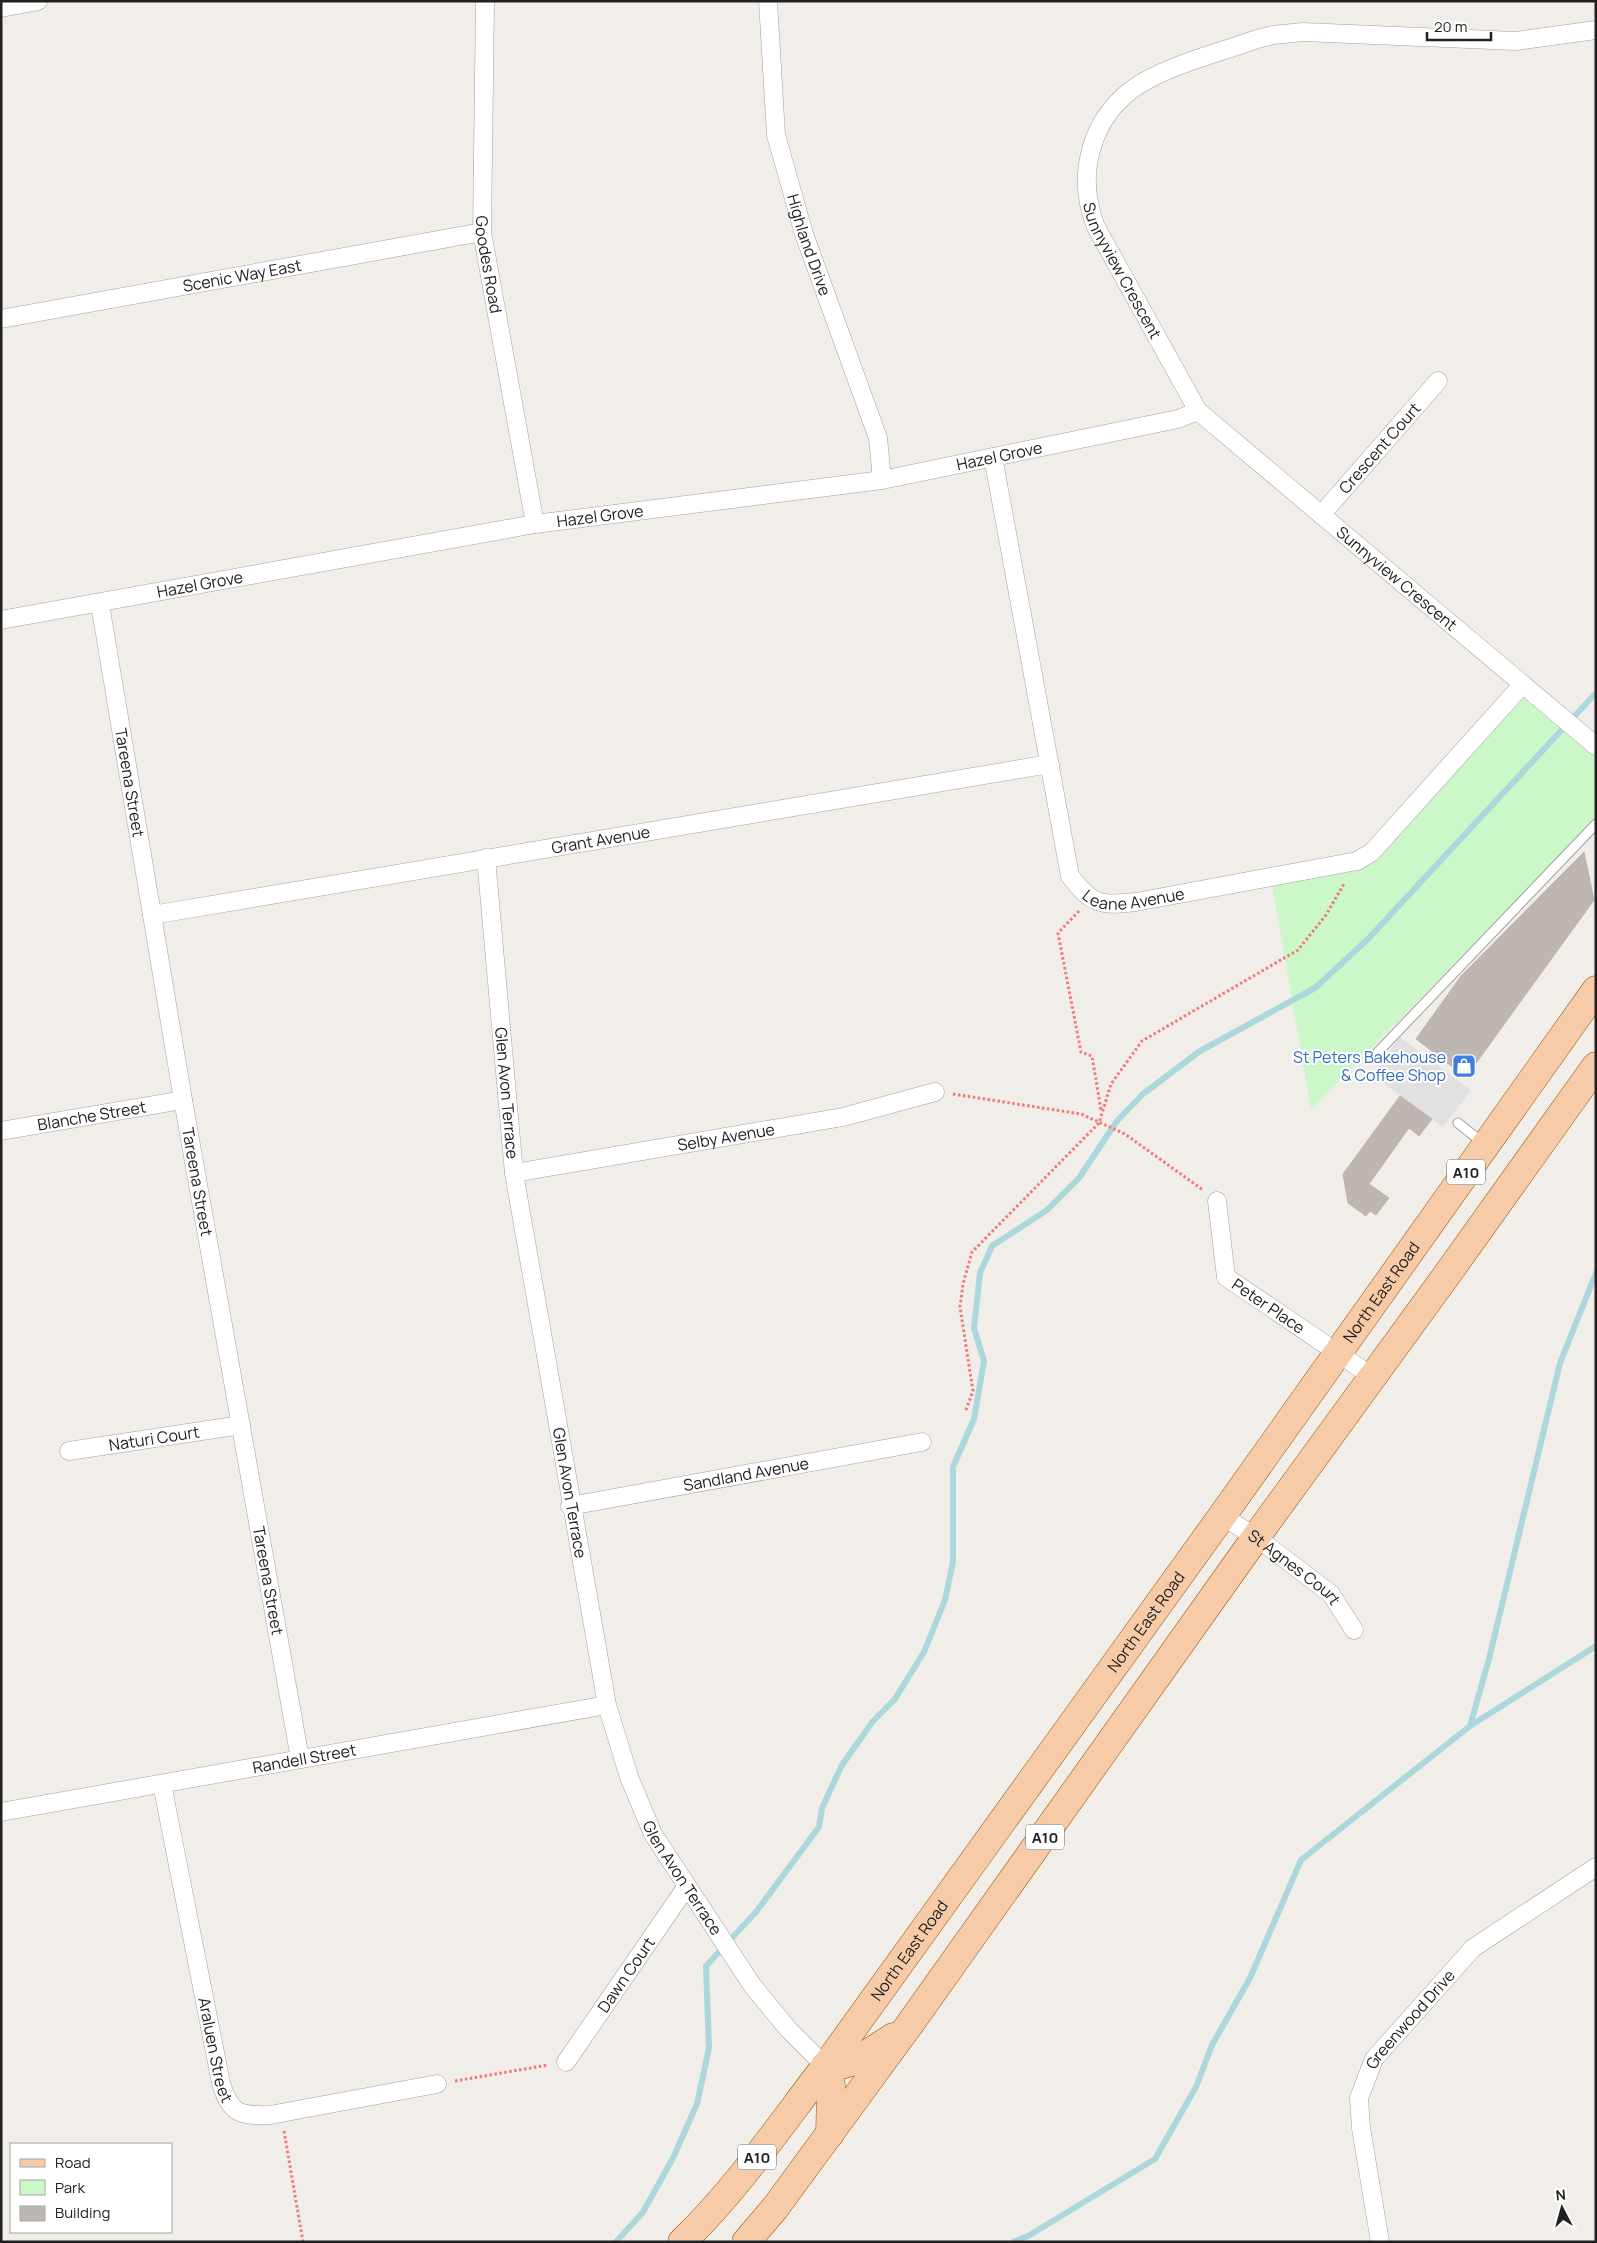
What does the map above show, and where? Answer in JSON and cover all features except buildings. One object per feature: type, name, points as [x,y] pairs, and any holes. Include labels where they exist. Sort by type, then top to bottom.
[{"type":"main road","name":"North East Road","points":[[682,2242],[701,2223],[770,2141],[825,2066],[1222,1516],[1596,990]]},
{"type":"main road","name":"A10","points":[[746,2242],[775,2208],[907,2028],[1256,1537],[1596,1066]]},
{"type":"main road","points":[[830,2134],[831,2085],[825,2066],[840,2067],[852,2063],[907,2028]]},
{"type":"street","points":[[1,8],[38,1]]},
{"type":"street","name":"Goodes Road","points":[[485,1],[482,232],[535,524]]},
{"type":"street","name":"Highland Drive","points":[[768,1],[776,135],[804,234],[878,438],[882,480]]},
{"type":"street","name":"Sunnyview Crescent","points":[[1596,30],[1516,42],[1326,32],[1273,34],[1170,70],[1142,83],[1125,95],[1104,119],[1091,146],[1086,178],[1089,206],[1096,227],[1198,411],[1596,746]]},
{"type":"street","name":"Scenic Way East","points":[[1,319],[482,232]]},
{"type":"street","name":"Crescent Court","points":[[1321,515],[1438,381]]},
{"type":"street","name":"Hazel Grove","points":[[1,620],[100,604],[535,524],[882,480],[1178,418],[1198,411]]},
{"type":"street","name":"Leane Avenue","points":[[993,457],[1070,876],[1090,899],[1108,905],[1136,902],[1357,862],[1372,852],[1524,684]]},
{"type":"street","name":"Tareena Street","points":[[100,604],[183,1100],[300,1760]]},
{"type":"street","name":"Grant Avenue","points":[[152,915],[1050,764]]},
{"type":"street","name":"Glen Avon Terrace","points":[[486,858],[514,1173],[570,1506],[607,1705],[629,1777],[653,1834],[752,1985],[788,2029],[825,2066]]},
{"type":"street","name":"Selby Avenue","points":[[514,1173],[843,1116],[935,1092]]},
{"type":"street","name":"Blanche Street","points":[[1,1131],[183,1100]]},
{"type":"street","name":"Peter Place","points":[[1217,1201],[1226,1277],[1373,1377]]},
{"type":"street","name":"Naturi Court","points":[[69,1451],[241,1425]]},
{"type":"street","name":"Sandland Avenue","points":[[570,1506],[922,1442]]},
{"type":"street","name":"St Agnes Court","points":[[1222,1516],[1256,1537],[1331,1594],[1354,1630]]},
{"type":"street","name":"Randell Street","points":[[1,1812],[607,1705]]},
{"type":"street","name":"Araluen Street","points":[[162,1784],[226,2101],[235,2110],[249,2116],[280,2113],[438,2084]]},
{"type":"street","name":"Greenwood Drive","points":[[1380,2242],[1361,2128],[1359,2098],[1374,2059],[1473,1948],[1596,1866]]},
{"type":"street","name":"Dawn Court","points":[[566,2062],[687,1886]]},
{"type":"lane","points":[[1378,1052],[1596,824]]},
{"type":"lane","points":[[1458,1123],[1486,1144]]},
{"type":"path","points":[[966,1410],[973,1391],[960,1307],[963,1284],[972,1252],[1098,1122],[1111,1084],[1142,1041],[1298,950],[1326,915],[1357,862]]},
{"type":"path","points":[[1090,899],[1058,934],[1081,1052],[1092,1056],[1102,1113]]},
{"type":"path","points":[[935,1092],[1081,1114],[1125,1134],[1217,1201]]},
{"type":"path","points":[[438,2084],[566,2062]]},
{"type":"path","points":[[280,2113],[304,2242]]},
{"type":"green space","points":[[1523,684],[1596,746],[1595,820],[1311,1110],[1271,877],[1357,861]]},
{"type":"shaded area","points":[[1400,1037],[1471,1090],[1443,1127],[1372,1075]]},
{"type":"waterway","points":[[616,2242],[643,2212],[673,2158],[697,2104],[709,2048],[706,1966],[756,1912],[819,1827],[822,1808],[842,1765],[873,1721],[895,1699],[924,1652],[945,1600],[953,1562],[953,1467],[974,1419],[984,1361],[974,1328],[980,1273],[992,1246],[1047,1210],[1079,1178],[1117,1121],[1143,1094],[1200,1051],[1315,988],[1368,939],[1596,693]]},
{"type":"waterway","points":[[1470,1726],[1489,1659],[1560,1363],[1596,1273]]},
{"type":"waterway","points":[[1013,2242],[1028,2236],[1155,2159],[1196,2087],[1212,2045],[1250,1978],[1301,1860],[1470,1726],[1596,1646]]},
{"type":"place","name":"St Peters Bakehouse & Coffee Shop","points":[[1464,1066]]}]
